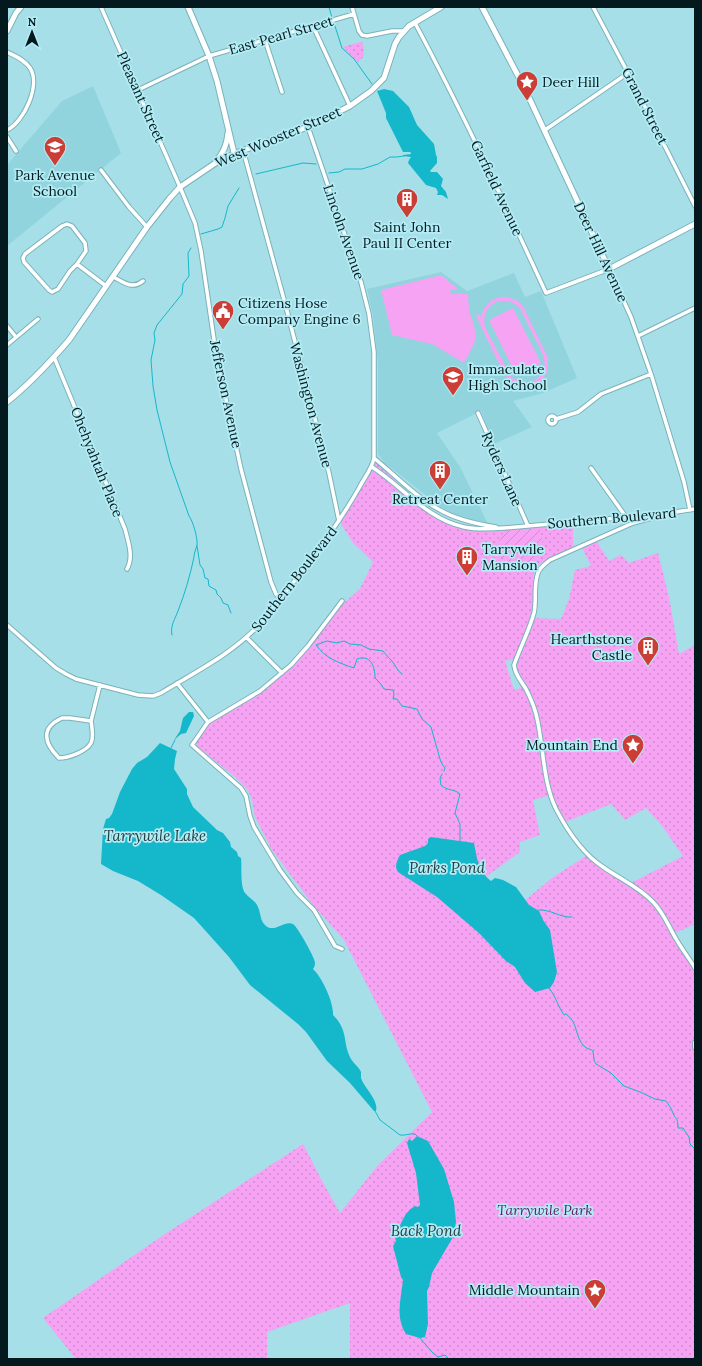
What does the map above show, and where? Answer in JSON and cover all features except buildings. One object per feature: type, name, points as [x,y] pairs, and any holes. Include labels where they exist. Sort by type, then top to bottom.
[{"type":"street","points":[[7,31],[16,13],[21,7]]},
{"type":"street","name":"Pleasant Street","points":[[101,7],[180,187]]},
{"type":"street","points":[[194,7],[188,8],[209,56],[217,81],[234,153]]},
{"type":"street","points":[[352,7],[359,31],[362,35],[367,36],[392,31],[405,31]]},
{"type":"street","name":"West Wooster Street","points":[[7,402],[54,357],[69,340],[147,227],[180,187],[214,164],[234,153],[308,127],[350,106],[371,91],[384,78],[395,44],[405,31],[415,23],[442,7]]},
{"type":"street","name":"Deer Hill Avenue","points":[[482,7],[511,59],[545,130],[638,336],[684,482],[690,510]]},
{"type":"street","name":"Grand Street","points":[[593,7],[695,206]]},
{"type":"street","name":"East Pearl Street","points":[[138,90],[209,56],[354,14]]},
{"type":"street","name":"Garfield Avenue","points":[[415,23],[471,131],[546,293],[609,269]]},
{"type":"street","points":[[313,26],[350,106]]},
{"type":"street","points":[[265,40],[282,92]]},
{"type":"street","points":[[7,52],[29,67],[34,82],[24,115],[16,124],[7,130]]},
{"type":"street","points":[[545,130],[628,73]]},
{"type":"street","points":[[214,164],[225,149],[228,140],[228,124]]},
{"type":"street","name":"Lincoln Avenue","points":[[308,127],[361,282],[369,314],[374,352],[374,458]]},
{"type":"street","points":[[7,137],[16,151]]},
{"type":"street","name":"Washington Avenue","points":[[243,150],[271,249],[329,473],[339,521]]},
{"type":"street","points":[[101,170],[122,198],[147,227]]},
{"type":"street","name":"Jefferson Avenue","points":[[180,187],[192,216],[198,236],[215,346],[242,470],[271,582],[276,594],[280,598]]},
{"type":"street","points":[[67,224],[72,226],[87,247],[77,264],[70,271],[58,289],[52,292],[48,290],[24,262],[23,258],[25,254],[62,226],[67,224]]},
{"type":"street","points":[[609,269],[695,224]]},
{"type":"street","points":[[77,264],[106,286]]},
{"type":"street","points":[[113,277],[133,286],[143,281]]},
{"type":"street","points":[[638,336],[695,308]]},
{"type":"street","points":[[7,345],[38,319]]},
{"type":"street","points":[[7,326],[16,337]]},
{"type":"street","name":"Ohehyahtah Place","points":[[54,357],[125,529],[130,549],[129,564],[127,569]]},
{"type":"street","points":[[556,419],[578,412],[601,394],[651,374]]},
{"type":"street","name":"Ryders Lane","points":[[478,413],[528,526]]},
{"type":"street","name":"Southern Boulevard","points":[[7,625],[56,668],[76,679],[145,696],[153,696],[161,693],[247,638],[259,625],[339,521],[372,467],[374,458],[440,511],[473,523],[504,528]]},
{"type":"street","name":"Southern Boulevard","points":[[372,467],[426,510],[450,523],[479,530],[670,513],[695,509]]},
{"type":"street","points":[[591,468],[626,517]]},
{"type":"street","points":[[670,513],[634,523],[550,560],[541,567],[536,581],[536,605],[534,614],[514,665],[518,678],[528,693],[536,712],[547,781],[562,819],[575,838],[596,862],[642,893],[658,907],[678,943],[695,968]]},
{"type":"street","points":[[342,601],[299,656],[282,673],[260,691],[208,722],[192,745],[241,788],[246,796],[254,827],[280,870],[297,893],[314,910],[335,946],[342,949]]},
{"type":"street","points":[[247,638],[282,673]]},
{"type":"street","points":[[177,683],[208,722]]},
{"type":"street","points":[[91,721],[62,718],[54,721],[49,727],[47,740],[50,747],[59,758],[65,758],[88,747],[91,743],[91,721],[100,685]]},
{"type":"street","points":[[695,1042],[695,1048]]},
{"type":"shaded area","name":"Park Avenue School","points":[[93,86],[121,153],[7,246],[7,165],[62,101]]},
{"type":"shaded area","name":"Immaculate High School","points":[[441,272],[467,291],[514,273],[525,297],[541,291],[577,378],[543,393],[513,401],[532,427],[494,444],[481,411],[437,433],[460,467],[488,524],[452,513],[438,505],[385,463],[378,454],[378,364],[373,316],[367,289]]},
{"type":"green space","points":[[360,42],[363,43],[364,56],[358,62],[343,47]]},
{"type":"green space","points":[[441,275],[458,289],[450,290],[451,294],[468,294],[469,311],[474,325],[476,338],[464,363],[432,344],[392,335],[381,290]]},
{"type":"green space","points":[[502,297],[516,300],[523,306],[548,358],[548,371],[540,382],[527,387],[514,384],[504,374],[476,316],[479,314],[481,317],[484,308],[490,302],[494,299]],"holes":[[[499,301],[510,301],[520,308],[543,355],[545,363],[540,376],[536,380],[530,382],[523,383],[510,375],[485,325],[484,320],[486,312],[491,305]]]},
{"type":"green space","points":[[513,308],[541,363],[516,375],[489,320]]},
{"type":"green space","name":"Tarrywile Park","points":[[376,463],[410,494],[438,515],[460,524],[491,527],[573,521],[573,548],[540,563],[535,570],[533,577],[535,600],[530,618],[561,619],[569,599],[575,570],[591,566],[581,545],[595,539],[609,561],[621,555],[629,563],[658,553],[669,597],[679,654],[695,645],[695,924],[675,933],[695,966],[695,1359],[350,1359],[350,1303],[267,1332],[267,1359],[76,1359],[43,1318],[162,1236],[303,1144],[340,1213],[378,1165],[432,1112],[344,940],[313,905],[272,850],[255,817],[252,800],[248,790],[234,776],[199,748],[195,742],[209,721],[246,701],[280,673],[310,644],[344,603],[360,589],[373,562],[353,543],[340,522]],"holes":[[[514,659],[521,688],[514,690],[505,661]],[[551,795],[560,815],[565,822],[611,804],[625,820],[646,808],[662,826],[683,856],[631,883],[593,859],[589,854],[552,878],[523,902],[484,878],[520,852],[520,842],[540,835],[533,800]]]},
{"type":"green space","points":[[540,529],[544,553],[524,574],[509,568],[499,549],[501,535],[509,530]]},
{"type":"water","points":[[384,89],[393,91],[409,107],[417,125],[434,144],[437,163],[430,171],[437,172],[443,179],[441,186],[446,192],[448,199],[442,195],[437,195],[438,192],[436,188],[426,185],[408,163],[411,157],[403,156],[411,153],[403,152],[386,118],[386,113],[377,91]]},
{"type":"water","points":[[189,712],[193,712],[194,716],[186,733],[181,734],[174,740],[180,731],[183,718]]},
{"type":"water","name":"Tarrywile Lake","points":[[160,743],[177,751],[174,769],[187,789],[187,794],[193,807],[217,830],[223,833],[230,842],[231,847],[241,858],[243,890],[257,905],[264,924],[269,928],[273,928],[290,923],[295,926],[302,936],[314,960],[315,964],[313,969],[327,990],[332,1004],[333,1015],[343,1031],[348,1053],[361,1072],[361,1078],[373,1098],[376,1111],[374,1111],[350,1083],[327,1061],[306,1032],[298,1024],[250,985],[229,957],[194,918],[138,881],[113,871],[101,864],[103,829],[106,819],[112,814],[120,792],[132,769],[137,763],[147,757]]},
{"type":"water","name":"Parks Pond","points":[[431,837],[474,843],[479,864],[483,873],[491,881],[495,878],[503,880],[516,887],[529,905],[539,911],[550,930],[557,972],[554,982],[550,988],[535,992],[525,983],[515,967],[506,961],[479,933],[437,897],[398,872],[396,866],[400,855],[425,846],[428,843],[428,839]]},
{"type":"water","name":"Back Pond","points":[[417,1136],[428,1141],[444,1169],[454,1202],[456,1222],[453,1237],[432,1273],[427,1291],[428,1324],[425,1337],[420,1338],[406,1334],[403,1328],[400,1308],[403,1280],[393,1246],[396,1241],[395,1237],[405,1216],[415,1206],[418,1207],[420,1205],[416,1173],[407,1143],[409,1139],[412,1141]]},
{"type":"waterway","points":[[329,7],[332,18]]},
{"type":"waterway","points":[[334,23],[342,48],[354,59],[372,84]]},
{"type":"waterway","points":[[329,173],[339,172],[345,169],[362,169],[378,164],[390,157],[404,156]]},
{"type":"waterway","points":[[256,174],[303,163],[316,164]]},
{"type":"waterway","points":[[201,234],[222,227],[228,206],[239,188]]},
{"type":"waterway","points":[[172,635],[172,626],[187,584],[197,542],[194,526],[170,462],[157,410],[151,360],[155,340],[154,333],[157,325],[182,294],[183,284],[189,276],[188,253],[191,248]]},
{"type":"waterway","points":[[197,546],[200,565],[203,569],[205,578],[208,579],[209,586],[216,590],[223,603],[228,605],[231,613]]},
{"type":"waterway","points":[[402,674],[383,651],[369,649],[361,645],[350,644],[344,641],[337,643],[327,641],[316,645],[328,657],[354,668],[357,659],[366,658],[369,660],[373,666],[375,678],[384,689],[393,690],[393,699],[397,699],[402,706],[417,709],[422,719],[431,727],[440,759],[445,768],[444,771]]},
{"type":"waterway","points":[[171,748],[175,740]]},
{"type":"waterway","points":[[442,774],[440,778],[441,785],[460,794],[455,813],[460,824],[460,842]]},
{"type":"waterway","points":[[538,910],[572,917]]},
{"type":"waterway","points":[[549,988],[564,1015],[566,1014],[573,1022],[579,1039],[586,1048],[593,1051],[596,1064],[611,1073],[624,1086],[655,1099],[666,1101],[677,1120],[678,1128],[683,1128],[689,1137],[690,1144],[695,1149]]},
{"type":"waterway","points":[[375,1111],[380,1120],[400,1135],[415,1134],[417,1136]]},
{"type":"waterway","points":[[420,1338],[438,1357],[445,1355],[449,1359]]},
{"type":"place","name":"Deer Hill","points":[[527,102]]},
{"type":"place","name":"Park Avenue School","points":[[55,166]]},
{"type":"place","name":"Saint John Paul II Center","points":[[407,218]]},
{"type":"place","name":"Citizens Hose Company Engine 6","points":[[223,330]]},
{"type":"place","name":"Immaculate High School","points":[[453,396]]},
{"type":"place","name":"Retreat Center","points":[[440,490]]},
{"type":"place","name":"Tarrywile Mansion","points":[[467,576]]},
{"type":"place","name":"Hearthstone Castle","points":[[648,666]]},
{"type":"place","name":"Mountain End","points":[[633,764]]},
{"type":"place","name":"Middle Mountain","points":[[595,1310]]}]
